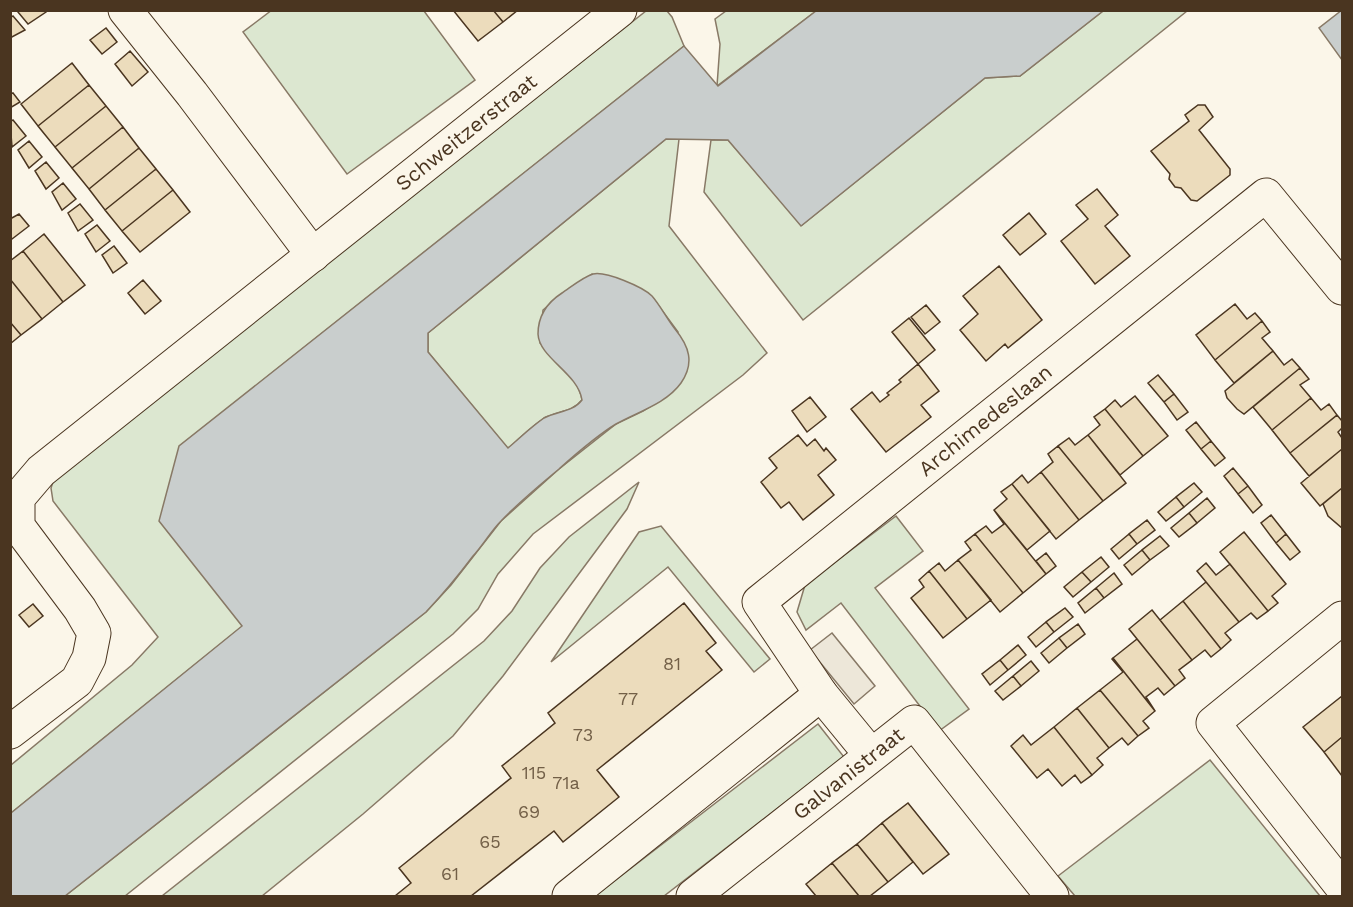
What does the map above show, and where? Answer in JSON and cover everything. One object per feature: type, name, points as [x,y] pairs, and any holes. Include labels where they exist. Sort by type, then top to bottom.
[{"type":"street","points":[[125,10],[192,94],[313,255]]},
{"type":"street","name":"Schweitzerstraat","points":[[10,732],[77,681],[89,658],[94,633],[80,609],[18,526],[14,496],[41,471],[620,10]]},
{"type":"street","name":"Archimedeslaan","points":[[871,755],[821,694],[759,602],[1266,195],[1342,288]]},
{"type":"street","points":[[1342,618],[1213,723],[1342,887]]},
{"type":"street","points":[[569,897],[821,694]]},
{"type":"street","name":"Galvanistraat","points":[[693,897],[914,722],[1052,897]]},
{"type":"green space","points":[[272,10],[424,11],[475,80],[347,174],[243,32]]},
{"type":"green space","points":[[646,11],[667,11],[672,17],[684,46],[180,446],[160,521],[243,626],[11,813],[11,765],[132,665],[158,637],[53,501],[51,488],[55,476]]},
{"type":"green space","points":[[726,11],[816,11],[717,86],[720,44],[715,19]]},
{"type":"green space","points":[[1103,11],[1187,11],[803,320],[704,192],[711,140],[728,140],[802,225],[985,78],[1020,76]]},
{"type":"green space","points":[[666,139],[679,139],[669,226],[767,353],[743,375],[533,534],[498,574],[478,609],[453,634],[125,896],[65,896],[426,612],[451,585],[501,521],[559,469],[616,424],[667,396],[678,332],[653,298],[592,274],[560,295],[543,310],[540,343],[571,377],[582,400],[569,409],[544,418],[508,449],[428,352],[428,333]]},
{"type":"green space","points":[[639,482],[627,509],[503,676],[453,736],[363,814],[262,896],[162,896],[484,641],[512,611],[540,568],[569,537]]},
{"type":"green space","points":[[896,516],[923,551],[875,588],[969,709],[939,731],[841,603],[806,630],[797,612],[805,585]]},
{"type":"green space","points":[[661,526],[770,659],[754,672],[668,567],[551,662],[639,532]]},
{"type":"green space","points":[[818,724],[844,757],[664,896],[595,896]]},
{"type":"green space","points":[[1210,760],[1320,896],[1075,896],[1058,876]]},
{"type":"shaded area","points":[[1342,10],[1342,60],[1319,28]]},
{"type":"shaded area","points":[[816,11],[1103,11],[1020,76],[985,78],[801,226],[728,140],[666,139],[428,333],[428,352],[508,448],[544,418],[569,409],[582,400],[574,382],[540,343],[538,327],[545,310],[562,293],[585,277],[593,274],[606,275],[624,280],[652,296],[680,335],[687,348],[689,362],[685,376],[675,390],[659,402],[616,424],[587,445],[501,521],[426,612],[65,896],[11,896],[11,813],[242,626],[159,521],[179,446],[684,46],[718,86]]},
{"type":"shaded area","points":[[832,633],[875,686],[854,704],[810,650]]},
{"type":"building","points":[[20,10],[45,10],[46,12],[28,24],[18,12]]},
{"type":"building","points":[[453,10],[493,10],[503,22],[478,41]]},
{"type":"building","points":[[493,10],[518,10],[503,22]]},
{"type":"building","points":[[13,16],[25,30],[10,38],[10,18]]},
{"type":"building","points":[[106,28],[117,42],[102,54],[90,40]]},
{"type":"building","points":[[130,51],[148,72],[132,86],[115,64]]},
{"type":"building","points":[[72,63],[89,85],[38,126],[21,104]]},
{"type":"building","points":[[89,85],[106,106],[55,147],[38,126]]},
{"type":"building","points":[[13,93],[20,102],[10,108],[10,94]]},
{"type":"building","points":[[1198,105],[1205,105],[1213,117],[1199,130],[1230,169],[1230,175],[1197,201],[1191,200],[1181,188],[1175,187],[1169,179],[1170,174],[1151,151],[1189,121],[1185,115]]},
{"type":"building","points":[[106,106],[123,127],[72,168],[55,147]]},
{"type":"building","points":[[13,120],[26,136],[12,147],[10,122]]},
{"type":"building","points":[[123,127],[139,148],[89,189],[72,168]]},
{"type":"building","points":[[29,141],[42,157],[29,168],[18,150]]},
{"type":"building","points":[[139,148],[156,169],[105,210],[89,189]]},
{"type":"building","points":[[46,162],[59,178],[46,189],[35,171]]},
{"type":"building","points":[[156,169],[173,190],[122,231],[105,210]]},
{"type":"building","points":[[63,183],[76,199],[62,210],[52,192]]},
{"type":"building","points":[[1097,189],[1118,215],[1105,226],[1130,256],[1095,284],[1061,241],[1088,219],[1076,205]]},
{"type":"building","points":[[173,190],[190,212],[140,252],[122,231]]},
{"type":"building","points":[[80,204],[93,220],[78,231],[68,213]]},
{"type":"building","points":[[1029,213],[1046,234],[1020,255],[1003,235]]},
{"type":"building","points":[[19,214],[29,226],[12,239],[10,219]]},
{"type":"building","points":[[97,225],[110,241],[96,252],[85,234]]},
{"type":"building","points":[[44,234],[85,285],[63,302],[23,251]]},
{"type":"building","points":[[114,246],[127,263],[113,273],[102,255]]},
{"type":"building","points":[[23,251],[63,302],[42,319],[10,279],[10,261]]},
{"type":"building","points":[[999,266],[1042,320],[1008,348],[1005,344],[986,361],[960,330],[978,314],[963,296]]},
{"type":"building","points":[[10,279],[42,319],[21,335],[10,322]]},
{"type":"building","points":[[143,280],[161,301],[145,314],[128,293]]},
{"type":"building","points":[[1235,304],[1247,319],[1255,313],[1262,321],[1215,360],[1196,335]]},
{"type":"building","points":[[926,305],[940,322],[925,334],[911,317]]},
{"type":"building","points":[[909,318],[935,350],[918,364],[892,332]]},
{"type":"building","points":[[1262,321],[1270,332],[1262,338],[1273,351],[1234,383],[1215,360]]},
{"type":"building","points":[[10,322],[21,335],[10,344]]},
{"type":"building","points":[[1273,351],[1284,365],[1292,359],[1300,368],[1244,414],[1227,398],[1225,391]]},
{"type":"building","points":[[918,364],[939,391],[921,405],[931,417],[886,452],[851,409],[872,392],[880,402],[901,382],[899,380]]},
{"type":"building","points":[[1300,368],[1309,379],[1300,385],[1311,398],[1272,430],[1253,407]]},
{"type":"building","points":[[1158,375],[1174,394],[1164,402],[1148,383]]},
{"type":"building","points":[[1174,394],[1188,412],[1177,420],[1164,402]]},
{"type":"building","points":[[1135,396],[1168,436],[1143,456],[1105,409],[1115,400],[1121,407]]},
{"type":"building","points":[[810,397],[826,417],[807,432],[792,411]]},
{"type":"building","points":[[1311,398],[1321,410],[1329,404],[1337,415],[1290,453],[1272,430]]},
{"type":"building","points":[[1105,409],[1143,456],[1120,475],[1088,435],[1100,425],[1094,417]]},
{"type":"building","points":[[1337,415],[1342,421],[1342,428],[1338,432],[1342,438],[1342,449],[1309,476],[1290,453]]},
{"type":"building","points":[[1196,422],[1211,441],[1201,449],[1186,430]]},
{"type":"building","points":[[798,435],[807,446],[815,439],[824,451],[826,448],[836,460],[818,475],[834,495],[803,520],[789,502],[781,508],[761,482],[777,468],[769,458]]},
{"type":"building","points":[[1088,435],[1126,483],[1103,501],[1058,446],[1069,438],[1075,445]]},
{"type":"building","points":[[1211,441],[1225,458],[1215,466],[1201,449]]},
{"type":"building","points":[[1058,446],[1103,501],[1079,520],[1041,472],[1053,462],[1048,454]]},
{"type":"building","points":[[1342,449],[1342,488],[1320,506],[1301,483]]},
{"type":"building","points":[[1233,468],[1248,486],[1238,494],[1224,476]]},
{"type":"building","points":[[1041,472],[1079,520],[1056,539],[1012,484],[1022,475],[1028,483]]},
{"type":"building","points":[[1194,483],[1202,492],[1184,507],[1176,497]]},
{"type":"building","points":[[1012,484],[1050,531],[1027,550],[994,510],[1007,499],[1001,492]]},
{"type":"building","points":[[1248,486],[1262,505],[1253,513],[1238,494]]},
{"type":"building","points":[[1342,488],[1342,528],[1328,516],[1323,504]]},
{"type":"building","points":[[1176,497],[1184,507],[1166,521],[1158,512]]},
{"type":"building","points":[[1207,498],[1215,508],[1197,523],[1189,513]]},
{"type":"building","points":[[994,510],[1046,574],[1023,593],[975,534],[986,526],[992,533],[1004,524]]},
{"type":"building","points":[[1189,513],[1197,523],[1179,537],[1171,528]]},
{"type":"building","points":[[1271,515],[1286,534],[1276,543],[1261,523]]},
{"type":"building","points":[[1147,520],[1155,530],[1137,544],[1129,534]]},
{"type":"building","points":[[1244,532],[1286,584],[1272,596],[1278,603],[1268,611],[1220,552]]},
{"type":"building","points":[[975,534],[1023,593],[1000,612],[958,560],[971,550],[965,542]]},
{"type":"building","points":[[1129,534],[1137,544],[1119,559],[1111,549]]},
{"type":"building","points":[[1286,534],[1300,552],[1290,560],[1276,543]]},
{"type":"building","points":[[1160,536],[1169,546],[1150,560],[1142,550]]},
{"type":"building","points":[[1142,550],[1150,560],[1132,575],[1124,565]]},
{"type":"building","points":[[1046,553],[1056,566],[1046,574],[1036,561]]},
{"type":"building","points":[[1101,557],[1109,567],[1091,582],[1082,572]]},
{"type":"building","points":[[958,560],[991,600],[967,619],[929,571],[939,563],[945,571]]},
{"type":"building","points":[[1206,563],[1216,575],[1230,564],[1268,611],[1257,619],[1251,613],[1239,622],[1197,571]]},
{"type":"building","points":[[929,571],[967,619],[943,638],[911,598],[924,587],[919,580]]},
{"type":"building","points":[[1082,572],[1091,582],[1073,597],[1064,587]]},
{"type":"building","points":[[1114,573],[1122,584],[1104,598],[1096,588]]},
{"type":"building","points":[[1206,582],[1239,622],[1225,633],[1231,640],[1221,649],[1183,601]]},
{"type":"building","points":[[1096,588],[1104,598],[1085,613],[1078,603]]},
{"type":"building","points":[[1183,601],[1221,649],[1211,657],[1205,650],[1192,660],[1160,620]]},
{"type":"building","points":[[684,603],[716,643],[706,651],[722,670],[597,770],[619,797],[563,842],[554,831],[471,896],[395,896],[411,883],[399,868],[511,778],[502,766],[555,723],[548,713]]},
{"type":"building","points":[[33,604],[43,616],[29,627],[19,615]]},
{"type":"building","points":[[1065,608],[1073,617],[1054,632],[1046,622]]},
{"type":"building","points":[[1152,610],[1192,660],[1179,670],[1185,678],[1175,686],[1129,629]]},
{"type":"building","points":[[1046,622],[1054,632],[1036,647],[1028,637]]},
{"type":"building","points":[[1078,624],[1085,634],[1067,648],[1059,638]]},
{"type":"building","points":[[1059,638],[1067,648],[1049,663],[1041,653]]},
{"type":"building","points":[[1137,639],[1175,686],[1164,695],[1158,688],[1146,697],[1155,711],[1113,658]]},
{"type":"building","points":[[1018,645],[1026,655],[1008,670],[1000,660]]},
{"type":"building","points":[[1113,658],[1155,711],[1143,721],[1149,728],[1138,736],[1100,690],[1123,672]]},
{"type":"building","points":[[1000,660],[1008,670],[990,685],[982,674]]},
{"type":"building","points":[[1031,661],[1039,671],[1021,686],[1013,676]]},
{"type":"building","points":[[1013,676],[1021,686],[1003,700],[995,691]]},
{"type":"building","points":[[1100,690],[1138,736],[1128,745],[1122,738],[1109,748],[1077,708]]},
{"type":"building","points":[[1342,696],[1342,737],[1324,752],[1303,727]]},
{"type":"building","points":[[1077,708],[1109,748],[1097,758],[1103,765],[1092,775],[1054,727]]},
{"type":"building","points":[[1054,727],[1092,775],[1081,783],[1075,775],[1062,786],[1048,769],[1037,778],[1011,746],[1023,735],[1031,745]]},
{"type":"building","points":[[1342,737],[1342,776],[1324,752]]},
{"type":"building","points":[[908,803],[949,854],[923,874],[882,823]]},
{"type":"building","points":[[882,823],[913,862],[888,882],[857,844]]},
{"type":"building","points":[[857,844],[888,882],[870,896],[859,896],[832,863]]},
{"type":"building","points":[[832,863],[859,896],[816,896],[806,884]]}]
